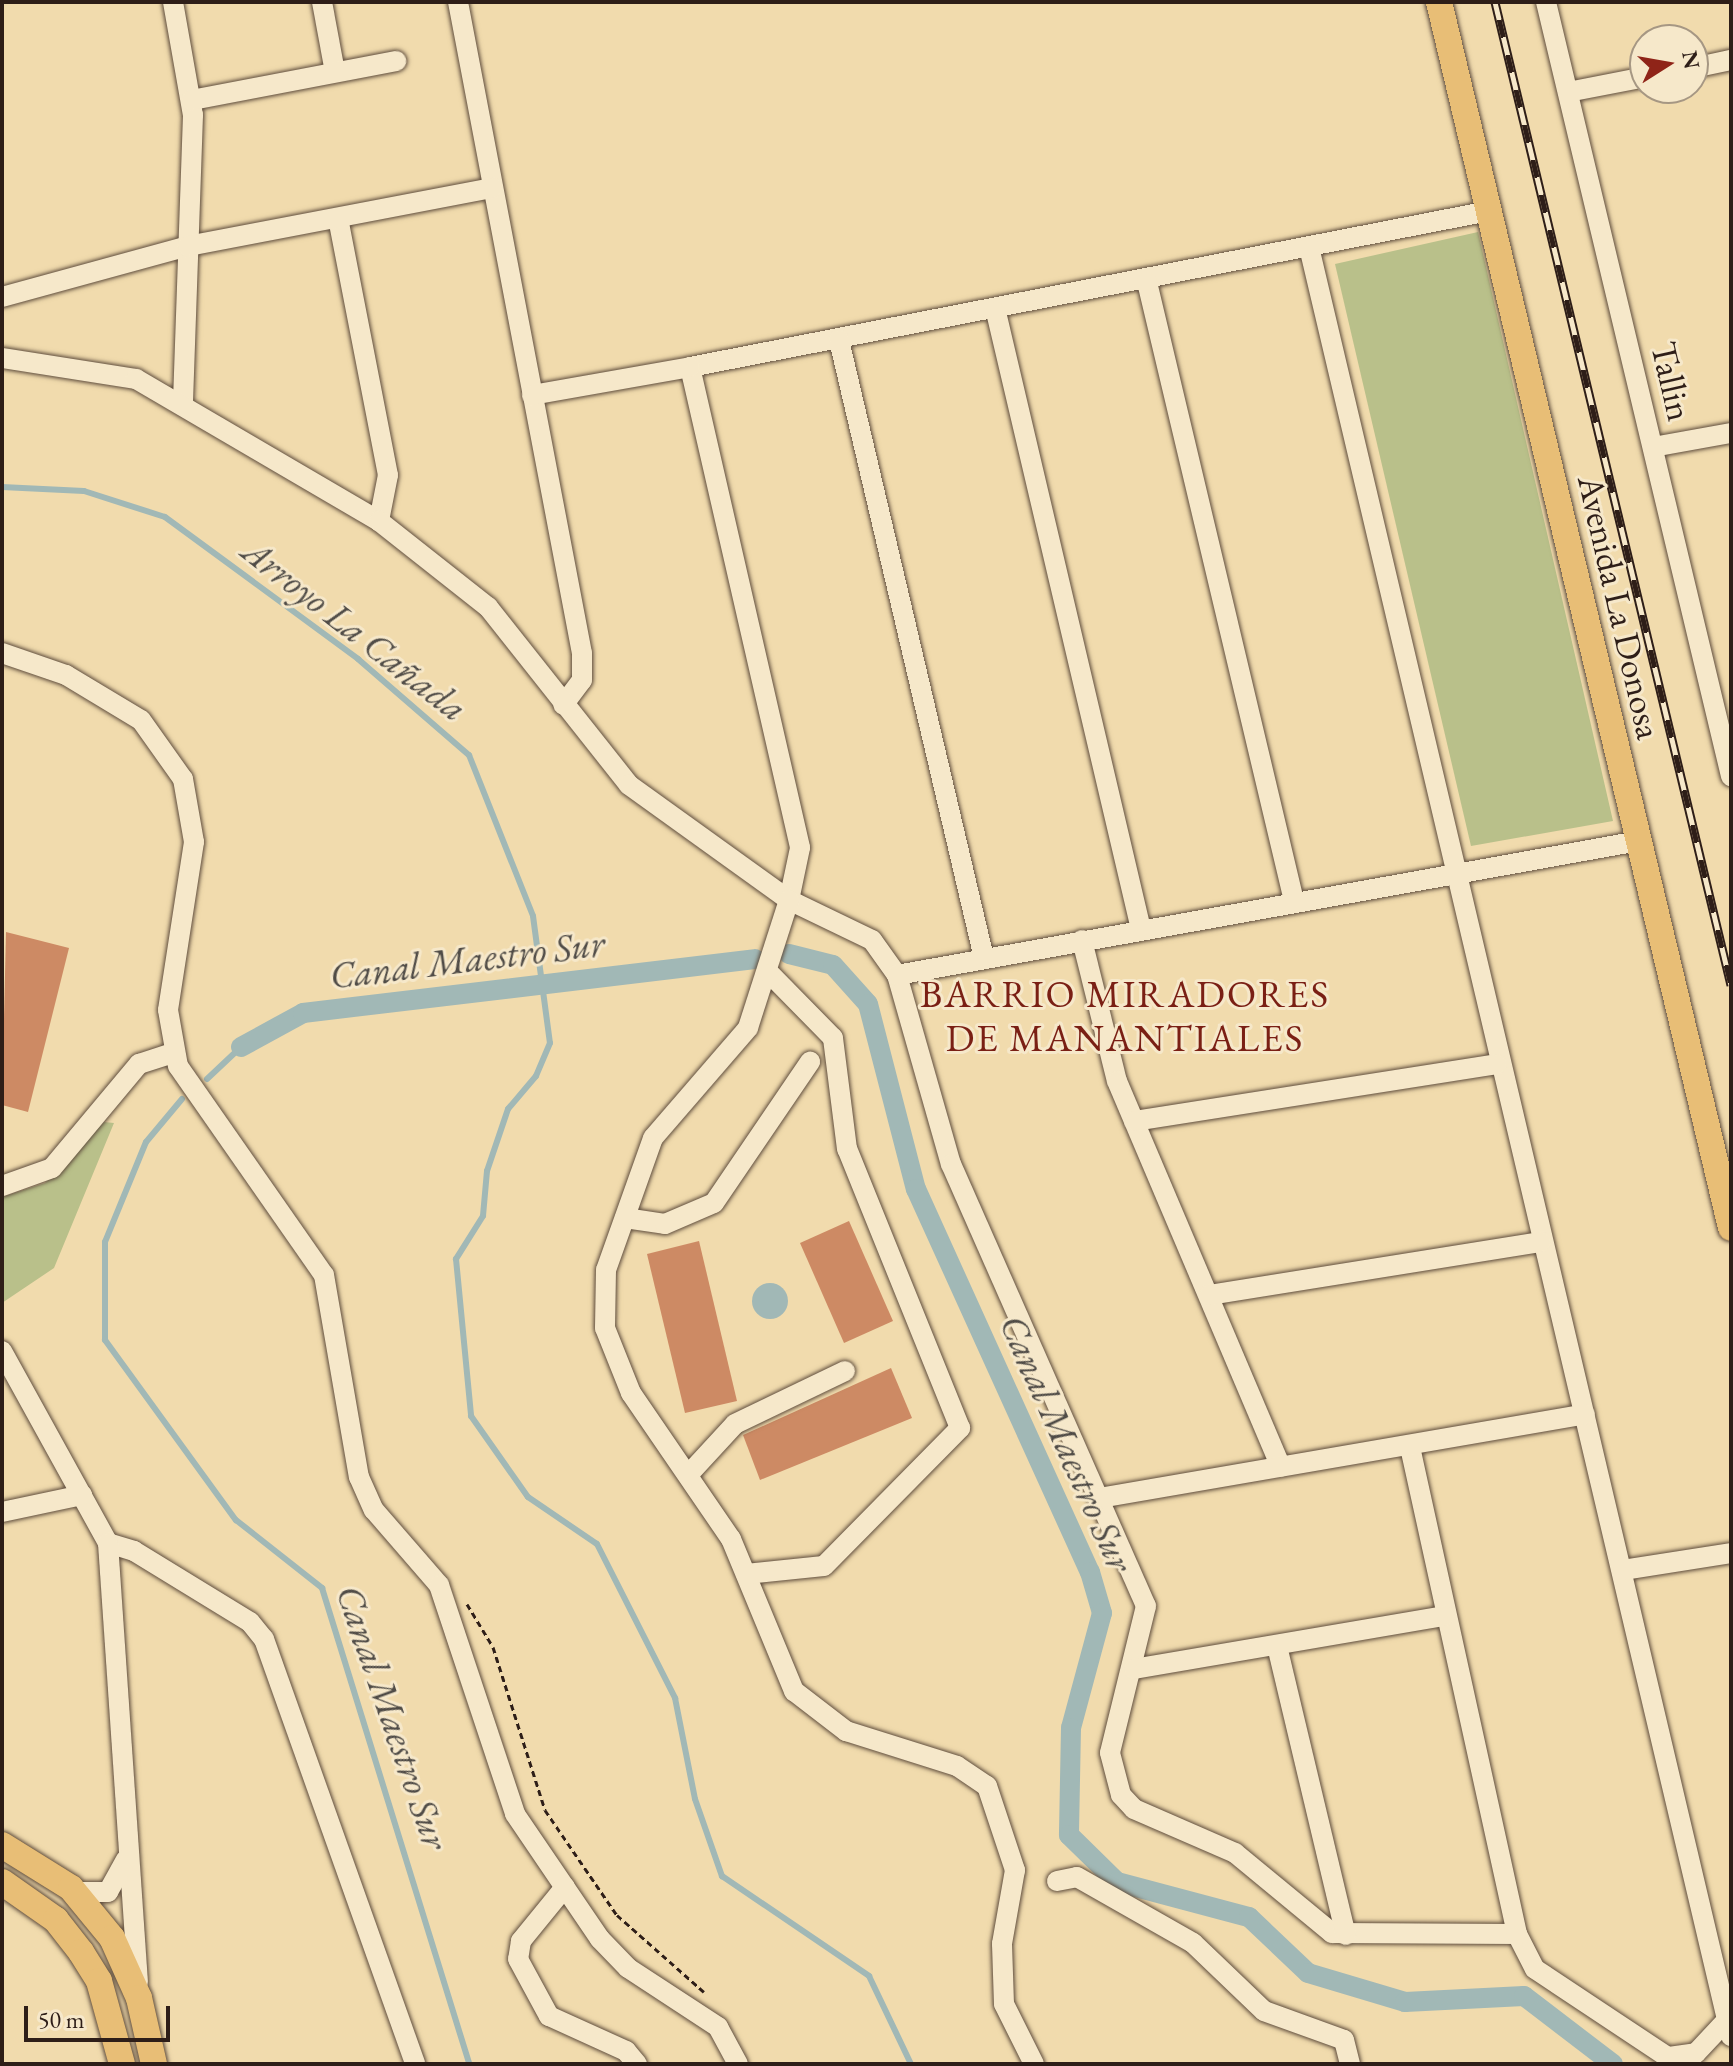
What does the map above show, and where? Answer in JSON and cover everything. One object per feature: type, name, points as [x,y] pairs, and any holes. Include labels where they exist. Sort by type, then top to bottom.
[{"type":"main road","name":"Avenida La Donosa","points":[[1439,2],[1731,1228]]},
{"type":"main road","points":[[2,1845],[75,1892],[112,1938],[139,1998],[154,2064]]},
{"type":"main road","points":[[2,1882],[56,1920],[81,1952],[99,1981],[122,2064]]},
{"type":"street","points":[[173,2],[192,100],[183,402]]},
{"type":"street","points":[[322,2],[335,72]]},
{"type":"street","points":[[458,2],[583,664],[582,680],[563,705]]},
{"type":"street","name":"Tallin","points":[[1546,2],[1731,776]]},
{"type":"street","points":[[1709,65],[1731,60]]},
{"type":"street","points":[[192,100],[396,61]]},
{"type":"street","points":[[1568,92],[1629,80]]},
{"type":"street","points":[[2,297],[188,246],[493,188]]},
{"type":"street","points":[[532,395],[996,312],[1489,211]]},
{"type":"street","points":[[338,218],[388,475],[379,521]]},
{"type":"street","points":[[1309,247],[1497,1064],[1623,1570],[1729,2028],[1696,2053],[1674,2060],[1543,1975],[1517,1934],[1410,1447]]},
{"type":"street","points":[[1147,282],[1294,901]]},
{"type":"street","points":[[996,312],[1141,929]]},
{"type":"street","points":[[839,340],[984,958]]},
{"type":"street","points":[[2,358],[107,369],[183,402],[379,521],[488,607],[629,785],[789,900],[872,940],[897,975],[951,1164],[1146,1606],[1134,1669],[1110,1753],[1121,1795],[1134,1809],[1235,1853],[1316,1926],[1346,1935],[1517,1934]]},
{"type":"street","points":[[690,367],[800,848],[770,974],[734,1050],[653,1138],[606,1270],[605,1328],[631,1393],[688,1475],[746,1574],[794,1691],[846,1731],[957,1766],[987,1786],[1015,1870],[1002,1944],[1004,2004],[1034,2064]]},
{"type":"street","points":[[1653,447],[1731,433]]},
{"type":"street","points":[[2,653],[66,675],[141,720],[183,779],[194,842],[168,1010],[173,1053],[324,1275],[365,1494],[439,1585],[515,1814],[615,1956],[718,2027],[738,2064]]},
{"type":"street","points":[[897,975],[1453,872],[1639,841]]},
{"type":"street","points":[[1082,940],[1109,1056],[1281,1467]]},
{"type":"street","points":[[746,1574],[824,1566],[960,1428],[847,1149],[836,1047],[770,974]]},
{"type":"street","points":[[2,1186],[52,1168],[139,1064],[173,1053]]},
{"type":"street","points":[[625,1218],[665,1224],[714,1203],[810,1062]]},
{"type":"street","points":[[1134,1121],[1497,1064]]},
{"type":"street","points":[[1209,1295],[1541,1242]]},
{"type":"street","points":[[2,1351],[108,1543],[126,1860],[139,1998]]},
{"type":"street","points":[[688,1475],[735,1424],[845,1371]]},
{"type":"street","points":[[1100,1498],[1410,1447],[1585,1414]]},
{"type":"street","points":[[2,1512],[82,1495]]},
{"type":"street","points":[[108,1543],[160,1566],[250,1622],[264,1639],[415,2064]]},
{"type":"street","points":[[1623,1570],[1731,1553]]},
{"type":"street","points":[[1134,1669],[1445,1616]]},
{"type":"street","points":[[1277,1646],[1346,1935]]},
{"type":"street","points":[[75,1892],[108,1892],[126,1860]]},
{"type":"street","points":[[1057,1881],[1077,1877],[1193,1943],[1264,2011],[1344,2040],[1350,2064]]},
{"type":"street","points":[[565,1887],[521,1941],[518,1959],[549,2016],[626,2051],[637,2064]]},
{"type":"path","points":[[461,1592],[493,1647],[545,1810],[617,1915],[707,1995]]},
{"type":"green space","points":[[1478,232],[1613,821],[1471,846],[1335,264]]},
{"type":"green space","points":[[104,1122],[114,1123],[54,1268],[2,1303],[2,1197],[45,1183]]},
{"type":"water","points":[[770,1283],[783,1288],[788,1301],[783,1314],[770,1319],[757,1314],[752,1301],[757,1288]]},
{"type":"building","points":[[6,932],[69,948],[28,1112],[2,1105]]},
{"type":"building","points":[[849,1221],[893,1321],[844,1343],[800,1243]]},
{"type":"building","points":[[699,1241],[737,1401],[685,1413],[647,1254]]},
{"type":"building","points":[[891,1368],[912,1418],[760,1480],[743,1435]]},
{"type":"waterway","name":"Arroyo La Cañada","points":[[2,487],[84,491],[165,517],[358,659],[469,755],[533,916],[550,1043],[536,1076],[508,1109],[487,1171],[483,1216],[456,1259],[471,1416],[528,1497],[597,1544],[675,1698],[695,1799],[722,1876],[869,1976],[911,2064]]},
{"type":"waterway","name":"Canal Maestro Sur","points":[[789,954],[833,965],[868,1004],[916,1189],[1090,1572],[1102,1613],[1071,1728],[1069,1835],[1117,1882],[1249,1917],[1308,1973],[1405,2002],[1524,1996],[1613,2064]]},
{"type":"waterway","name":"Canal Maestro Sur","points":[[241,1047],[303,1013],[755,959]]},
{"type":"waterway","name":"Canal Maestro Sur","points":[[207,1079],[241,1047]]},
{"type":"waterway","name":"Canal Maestro Sur","points":[[182,1099],[146,1142],[105,1242],[105,1340],[236,1520],[322,1588],[469,2064]]},
{"type":"railway","points":[[1495,2],[1731,985]]},
{"type":"district","name":"BARRIO MIRADORES DE MANANTIALES","points":[[1125,1016]]}]
